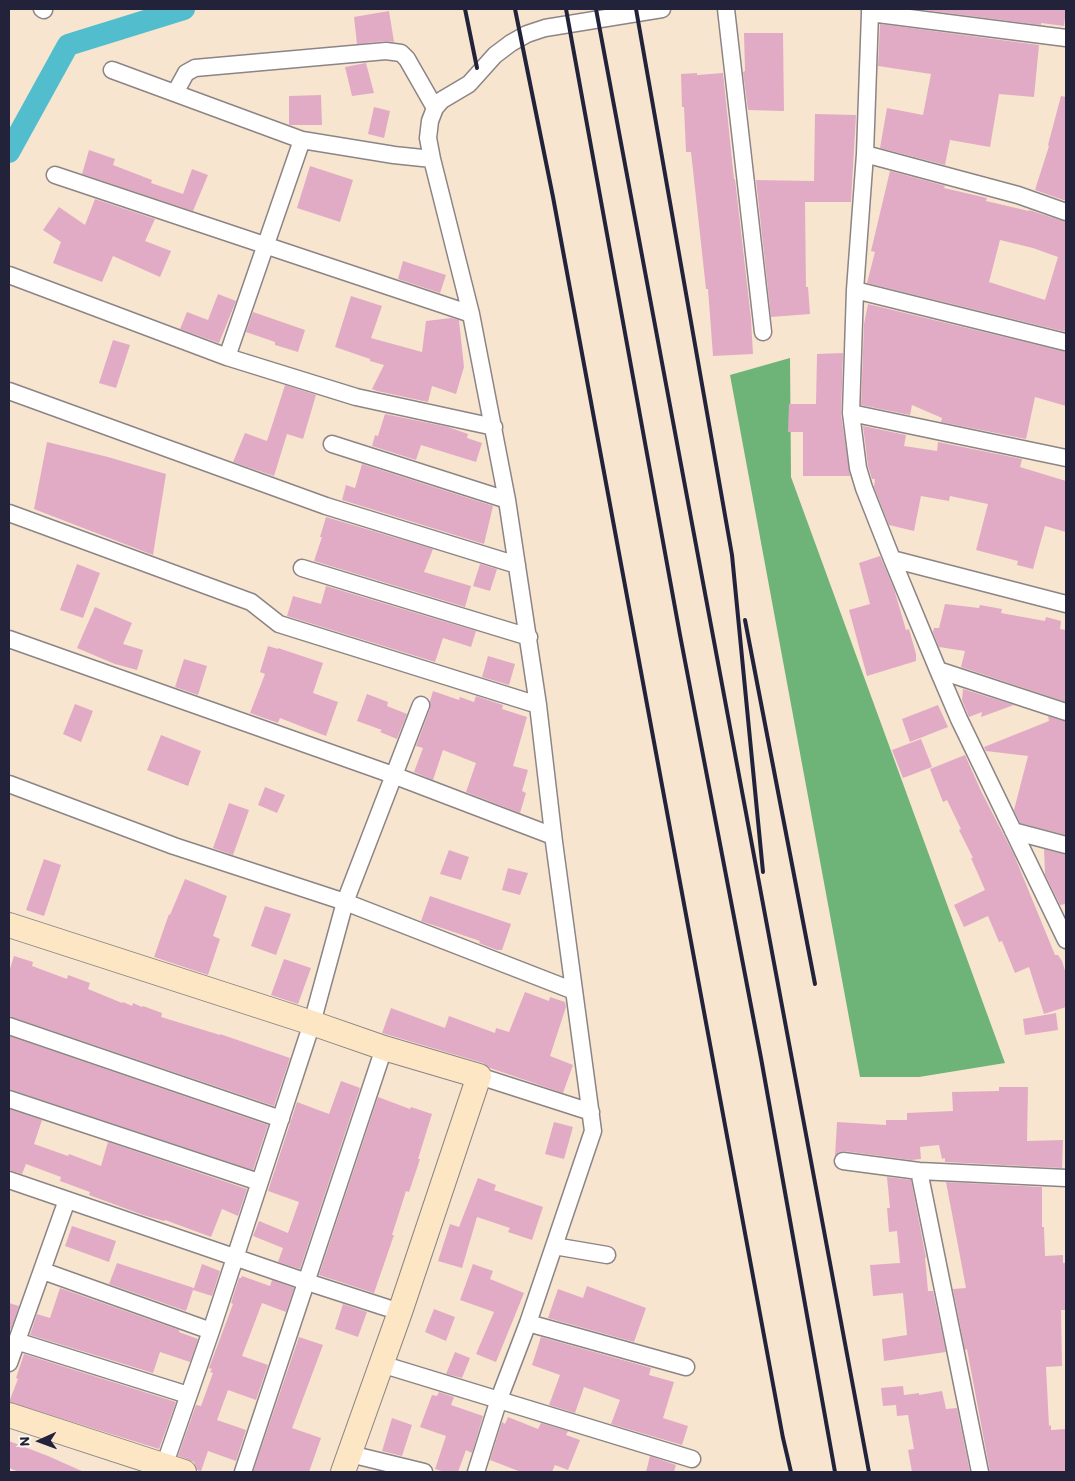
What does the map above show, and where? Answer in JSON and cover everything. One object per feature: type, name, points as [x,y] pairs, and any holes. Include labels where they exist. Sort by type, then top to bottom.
[{"type":"street","points":[[476,1472],[499,1399],[528,1323],[593,1131],[518,565],[472,314],[432,159],[428,138],[430,121],[435,108],[442,100],[469,84],[495,55],[511,42],[527,34],[545,28],[662,9]]},
{"type":"street","points":[[726,9],[763,332]]},
{"type":"street","points":[[1066,38],[870,11],[864,154],[855,290],[851,413],[858,468],[892,559],[938,670],[1066,940]]},
{"type":"street","points":[[175,93],[186,73],[195,68],[386,51],[401,53],[408,58],[435,108]]},
{"type":"street","points":[[112,70],[302,140],[394,155],[432,159]]},
{"type":"street","points":[[227,357],[302,140]]},
{"type":"street","points":[[864,154],[1018,195],[1066,212]]},
{"type":"street","points":[[55,175],[266,247],[472,314]]},
{"type":"street","points":[[9,275],[227,357],[356,396],[494,427]]},
{"type":"street","points":[[855,290],[1064,342]]},
{"type":"street","points":[[9,391],[326,506],[518,565]]},
{"type":"street","points":[[851,413],[1066,458]]},
{"type":"street","points":[[332,444],[507,500]]},
{"type":"street","points":[[9,513],[251,602],[279,624],[538,705]]},
{"type":"street","points":[[892,559],[1066,604]]},
{"type":"street","points":[[302,568],[529,637]]},
{"type":"street","points":[[9,639],[394,775],[553,836]]},
{"type":"street","points":[[938,670],[1066,712]]},
{"type":"street","points":[[9,1414],[170,1470],[188,1395],[211,1331],[312,1023],[345,902],[421,705]]},
{"type":"street","points":[[9,784],[174,846],[345,902],[574,991]]},
{"type":"street","points":[[1013,831],[1066,845]]},
{"type":"street","points":[[9,926],[384,1048],[591,1112]]},
{"type":"street","points":[[9,1026],[281,1119]]},
{"type":"street","points":[[243,1472],[384,1048]]},
{"type":"street","points":[[424,1472],[346,1463],[400,1312],[479,1076]]},
{"type":"street","points":[[9,1098],[259,1182]]},
{"type":"street","points":[[842,1161],[918,1171],[1066,1178]]},
{"type":"street","points":[[918,1171],[980,1472]]},
{"type":"street","points":[[9,1180],[400,1312]]},
{"type":"street","points":[[9,1363],[68,1200]]},
{"type":"street","points":[[554,1246],[607,1255]]},
{"type":"street","points":[[43,1271],[211,1331]]},
{"type":"street","points":[[528,1323],[686,1367]]},
{"type":"street","points":[[16,1341],[188,1395]]},
{"type":"street","points":[[381,1364],[692,1459]]},
{"type":"green space","points":[[790,358],[791,477],[1005,1063],[919,1077],[860,1077],[730,375]]},
{"type":"building","points":[[916,9],[1066,9],[1064,26],[1041,23],[1041,25]]},
{"type":"building","points":[[389,11],[394,42],[357,44],[354,17]]},
{"type":"building","points":[[880,24],[1039,45],[1034,97],[999,94],[990,147],[950,140],[945,165],[880,148],[887,108],[923,115],[931,74],[878,66]]},
{"type":"building","points":[[744,33],[783,33],[784,111],[748,110],[743,72],[745,71]]},
{"type":"building","points":[[366,63],[374,93],[352,96],[345,67]]},
{"type":"building","points":[[697,73],[697,75],[723,73],[751,319],[753,354],[713,356],[708,289],[706,289],[691,152],[686,152],[684,107],[682,107],[681,74]]},
{"type":"building","points":[[321,95],[322,125],[289,125],[289,96]]},
{"type":"building","points":[[1061,96],[1066,97],[1066,201],[1035,190],[1049,146]]},
{"type":"building","points":[[374,107],[390,111],[384,138],[368,134]]},
{"type":"building","points":[[815,114],[856,115],[851,202],[805,202],[806,287],[808,287],[810,314],[771,317],[756,180],[814,181]]},
{"type":"building","points":[[89,150],[115,159],[113,165],[152,180],[151,183],[183,194],[192,169],[208,175],[193,211],[82,174]]},
{"type":"building","points":[[310,166],[353,180],[340,222],[297,208]]},
{"type":"building","points":[[890,171],[942,185],[945,186],[944,188],[987,198],[986,201],[1029,210],[1066,222],[1066,332],[867,283],[875,252],[871,251]],"holes":[[[1000,240],[1033,248],[1058,257],[1045,300],[989,282]]]},
{"type":"building","points":[[95,199],[155,219],[145,241],[171,251],[160,277],[113,256],[102,282],[53,263],[61,242],[43,230],[59,207],[85,225]]},
{"type":"building","points":[[403,261],[446,275],[440,293],[398,279]]},
{"type":"building","points":[[218,294],[236,301],[219,343],[180,329],[187,312],[208,320]]},
{"type":"building","points":[[351,296],[382,306],[371,338],[422,352],[426,321],[451,318],[459,320],[464,367],[456,394],[432,386],[428,402],[372,389],[384,365],[335,347]]},
{"type":"building","points":[[868,304],[1066,352],[1066,406],[1035,397],[1026,439],[941,422],[942,418],[912,405],[910,415],[861,405],[864,324]]},
{"type":"building","points":[[253,312],[305,330],[298,352],[275,345],[275,342],[246,332]]},
{"type":"building","points":[[113,340],[130,345],[116,388],[99,383]]},
{"type":"building","points":[[843,353],[841,414],[850,476],[803,476],[803,432],[788,432],[789,404],[816,404],[817,354]]},
{"type":"building","points":[[285,385],[316,395],[303,439],[287,434],[274,476],[233,462],[245,433],[267,441]]},
{"type":"building","points":[[385,414],[448,427],[468,434],[467,438],[482,443],[476,462],[421,445],[416,460],[372,446],[375,435],[378,436]]},
{"type":"building","points":[[863,426],[906,435],[904,446],[937,451],[938,442],[1022,459],[1020,467],[1066,481],[1066,532],[1045,526],[1033,569],[1017,565],[1018,561],[976,550],[988,504],[950,496],[949,501],[921,496],[914,531],[889,525],[874,487],[875,479],[872,479],[868,466]]},
{"type":"building","points":[[47,442],[166,474],[153,555],[34,509]]},
{"type":"building","points":[[362,464],[493,506],[484,544],[342,500],[346,485],[355,488]]},
{"type":"building","points":[[326,517],[433,549],[424,572],[471,586],[465,607],[314,561]]},
{"type":"building","points":[[880,556],[894,589],[906,630],[909,629],[916,661],[867,676],[849,610],[870,604],[859,563]]},
{"type":"building","points":[[77,564],[100,573],[83,618],[60,610]]},
{"type":"building","points":[[480,564],[497,569],[490,591],[473,586]]},
{"type":"building","points":[[326,586],[476,631],[471,647],[443,638],[435,662],[287,616],[293,596],[321,604]]},
{"type":"building","points":[[945,604],[979,608],[980,605],[1002,609],[1001,613],[1045,621],[1046,617],[1061,621],[1060,629],[1066,630],[1066,702],[961,667],[965,651],[939,647],[933,632],[934,628],[939,628]]},
{"type":"building","points":[[95,607],[132,623],[123,644],[143,650],[137,670],[115,664],[77,648]]},
{"type":"building","points":[[268,646],[323,663],[313,693],[338,702],[326,736],[280,718],[278,723],[250,713],[265,674],[260,672]]},
{"type":"building","points":[[488,656],[515,664],[509,685],[482,677]]},
{"type":"building","points":[[184,659],[207,666],[198,695],[175,687]]},
{"type":"building","points":[[963,689],[1014,705],[981,717],[982,712],[969,717],[962,700]]},
{"type":"building","points":[[433,691],[459,700],[460,697],[474,702],[476,696],[503,705],[502,709],[527,717],[513,766],[528,770],[522,791],[526,793],[520,813],[466,792],[476,763],[443,750],[433,780],[414,772],[423,748],[416,746],[430,709]]},
{"type":"building","points":[[367,694],[388,702],[387,706],[407,714],[397,739],[380,732],[382,730],[357,721]]},
{"type":"building","points":[[75,704],[93,711],[81,742],[63,734]]},
{"type":"building","points":[[938,705],[948,727],[910,742],[902,719]]},
{"type":"building","points":[[1048,716],[1066,722],[1066,835],[1020,823],[1014,810],[1028,756],[986,751],[984,747],[1049,721]]},
{"type":"building","points":[[161,735],[201,751],[188,786],[147,770]]},
{"type":"building","points":[[921,739],[932,767],[903,778],[892,750]]},
{"type":"building","points":[[965,755],[1014,855],[1055,955],[1058,955],[1062,961],[1066,974],[1066,1007],[1044,1014],[1029,967],[1015,973],[1002,941],[999,942],[988,916],[964,927],[954,905],[985,890],[971,858],[973,858],[959,830],[961,829],[947,800],[943,802],[930,769]]},
{"type":"building","points":[[265,787],[285,795],[277,813],[258,805]]},
{"type":"building","points":[[229,803],[249,810],[233,855],[213,848]]},
{"type":"building","points":[[1044,849],[1066,855],[1066,904],[1060,905],[1045,874]]},
{"type":"building","points":[[449,850],[469,857],[461,880],[440,874]]},
{"type":"building","points":[[44,859],[61,865],[44,916],[26,910]]},
{"type":"building","points":[[508,868],[528,873],[520,895],[502,890]]},
{"type":"building","points":[[185,879],[227,896],[213,936],[220,939],[208,975],[154,957],[169,914]]},
{"type":"building","points":[[430,896],[511,924],[502,950],[497,950],[479,943],[480,941],[421,921]]},
{"type":"building","points":[[265,906],[291,914],[276,955],[251,946]]},
{"type":"building","points":[[14,956],[33,962],[32,966],[67,979],[68,975],[90,983],[88,989],[122,1003],[132,1006],[133,1003],[143,1006],[162,1013],[161,1017],[220,1034],[290,1058],[274,1106],[9,1016],[9,972]]},
{"type":"building","points":[[284,959],[311,968],[298,1004],[271,995]]},
{"type":"building","points":[[525,992],[549,1001],[550,997],[565,1002],[566,1007],[550,1056],[573,1065],[563,1093],[490,1068],[483,1063],[382,1033],[391,1008],[445,1028],[449,1016],[495,1033],[496,1028],[509,1032]]},
{"type":"building","points":[[1056,1013],[1058,1030],[1025,1035],[1023,1019]]},
{"type":"building","points":[[9,1036],[268,1125],[253,1170],[9,1089]]},
{"type":"building","points":[[341,1081],[360,1088],[300,1269],[278,1262],[283,1248],[253,1236],[259,1221],[288,1233],[299,1202],[268,1191],[297,1102],[329,1114]]},
{"type":"building","points":[[999,1087],[1028,1087],[1027,1141],[1063,1140],[1062,1168],[945,1162],[945,1158],[942,1159],[939,1145],[920,1147],[921,1159],[911,1160],[844,1151],[839,1152],[835,1156],[837,1122],[886,1125],[886,1120],[907,1120],[907,1113],[953,1111],[952,1092],[999,1091]]},
{"type":"building","points":[[378,1097],[410,1109],[411,1107],[432,1114],[418,1159],[420,1159],[409,1192],[406,1191],[392,1235],[394,1235],[374,1293],[319,1275]]},
{"type":"building","points":[[9,1109],[42,1120],[34,1144],[68,1156],[69,1154],[101,1166],[108,1142],[247,1189],[238,1216],[222,1209],[211,1237],[89,1195],[90,1192],[60,1181],[61,1177],[26,1164],[22,1174],[9,1170]]},
{"type":"building","points":[[554,1122],[573,1127],[564,1159],[545,1154]]},
{"type":"building","points":[[887,1177],[911,1180],[926,1258],[928,1291],[933,1291],[946,1352],[884,1361],[882,1339],[907,1335],[903,1293],[873,1296],[870,1265],[900,1263],[897,1231],[889,1232],[887,1208],[890,1208]]},
{"type":"building","points":[[478,1178],[496,1185],[494,1190],[543,1207],[532,1240],[508,1232],[510,1228],[477,1217],[462,1268],[438,1261],[450,1224],[459,1227]]},
{"type":"building","points":[[946,1182],[1042,1187],[1042,1227],[1044,1227],[1045,1256],[1063,1255],[1063,1263],[1066,1263],[1066,1310],[1061,1310],[1062,1366],[1046,1367],[1049,1426],[1051,1425],[1051,1430],[1066,1429],[1066,1472],[990,1472],[967,1349],[965,1350],[953,1289],[966,1288]]},
{"type":"building","points":[[72,1226],[116,1241],[109,1262],[65,1246]]},
{"type":"building","points":[[117,1263],[194,1288],[202,1264],[220,1271],[212,1296],[193,1290],[186,1311],[109,1284]]},
{"type":"building","points":[[473,1264],[493,1271],[490,1279],[524,1293],[496,1362],[476,1354],[494,1312],[460,1300]]},
{"type":"building","points":[[242,1276],[270,1286],[272,1280],[294,1288],[286,1312],[262,1303],[242,1356],[268,1365],[256,1400],[228,1390],[217,1420],[246,1430],[236,1461],[208,1451],[201,1471],[197,1470],[194,1462],[178,1456],[196,1405],[201,1406],[213,1373],[210,1372],[212,1369],[209,1368],[233,1304],[231,1303],[239,1278]]},
{"type":"building","points":[[587,1286],[646,1308],[634,1342],[548,1318],[558,1289],[583,1298]]},
{"type":"building","points":[[60,1288],[179,1330],[179,1332],[198,1339],[190,1362],[160,1352],[153,1373],[30,1335],[37,1314],[50,1318]]},
{"type":"building","points":[[9,1303],[19,1306],[11,1329],[9,1328]]},
{"type":"building","points":[[343,1304],[367,1312],[358,1337],[335,1329]]},
{"type":"building","points":[[434,1309],[455,1317],[446,1341],[425,1332]]},
{"type":"building","points":[[299,1337],[323,1345],[292,1428],[321,1438],[309,1472],[253,1472]]},
{"type":"building","points":[[541,1337],[651,1368],[649,1375],[674,1382],[663,1418],[688,1426],[682,1445],[611,1424],[620,1400],[584,1387],[575,1413],[549,1405],[560,1375],[532,1365]]},
{"type":"building","points":[[455,1352],[470,1358],[462,1378],[446,1374]]},
{"type":"building","points":[[24,1354],[176,1402],[159,1449],[9,1402],[18,1379],[16,1378]]},
{"type":"building","points":[[903,1386],[904,1395],[919,1393],[919,1395],[942,1391],[946,1409],[957,1408],[970,1472],[912,1472],[908,1450],[914,1449],[908,1415],[897,1416],[896,1405],[883,1406],[881,1388]]},
{"type":"building","points":[[439,1392],[454,1397],[451,1405],[483,1416],[472,1453],[466,1450],[458,1472],[445,1472],[435,1469],[446,1436],[420,1427],[432,1395],[437,1396]]},
{"type":"building","points":[[508,1417],[538,1429],[541,1423],[568,1431],[566,1435],[580,1440],[568,1470],[555,1465],[552,1472],[521,1472],[490,1460],[502,1422],[505,1424]]},
{"type":"building","points":[[392,1418],[412,1425],[402,1456],[382,1451]]},
{"type":"building","points":[[9,1441],[84,1472],[19,1472],[9,1468]]},
{"type":"building","points":[[650,1456],[676,1465],[674,1472],[646,1472]]},
{"type":"waterway","points":[[9,152],[68,45],[184,9]]},
{"type":"railway","points":[[465,9],[477,68]]},
{"type":"railway","points":[[515,9],[553,197],[783,1438],[791,1472]]},
{"type":"railway","points":[[566,9],[680,635],[761,1058],[835,1472]]},
{"type":"railway","points":[[596,9],[869,1472]]},
{"type":"railway","points":[[636,9],[732,555],[763,872]]},
{"type":"railway","points":[[745,620],[815,984]]}]
